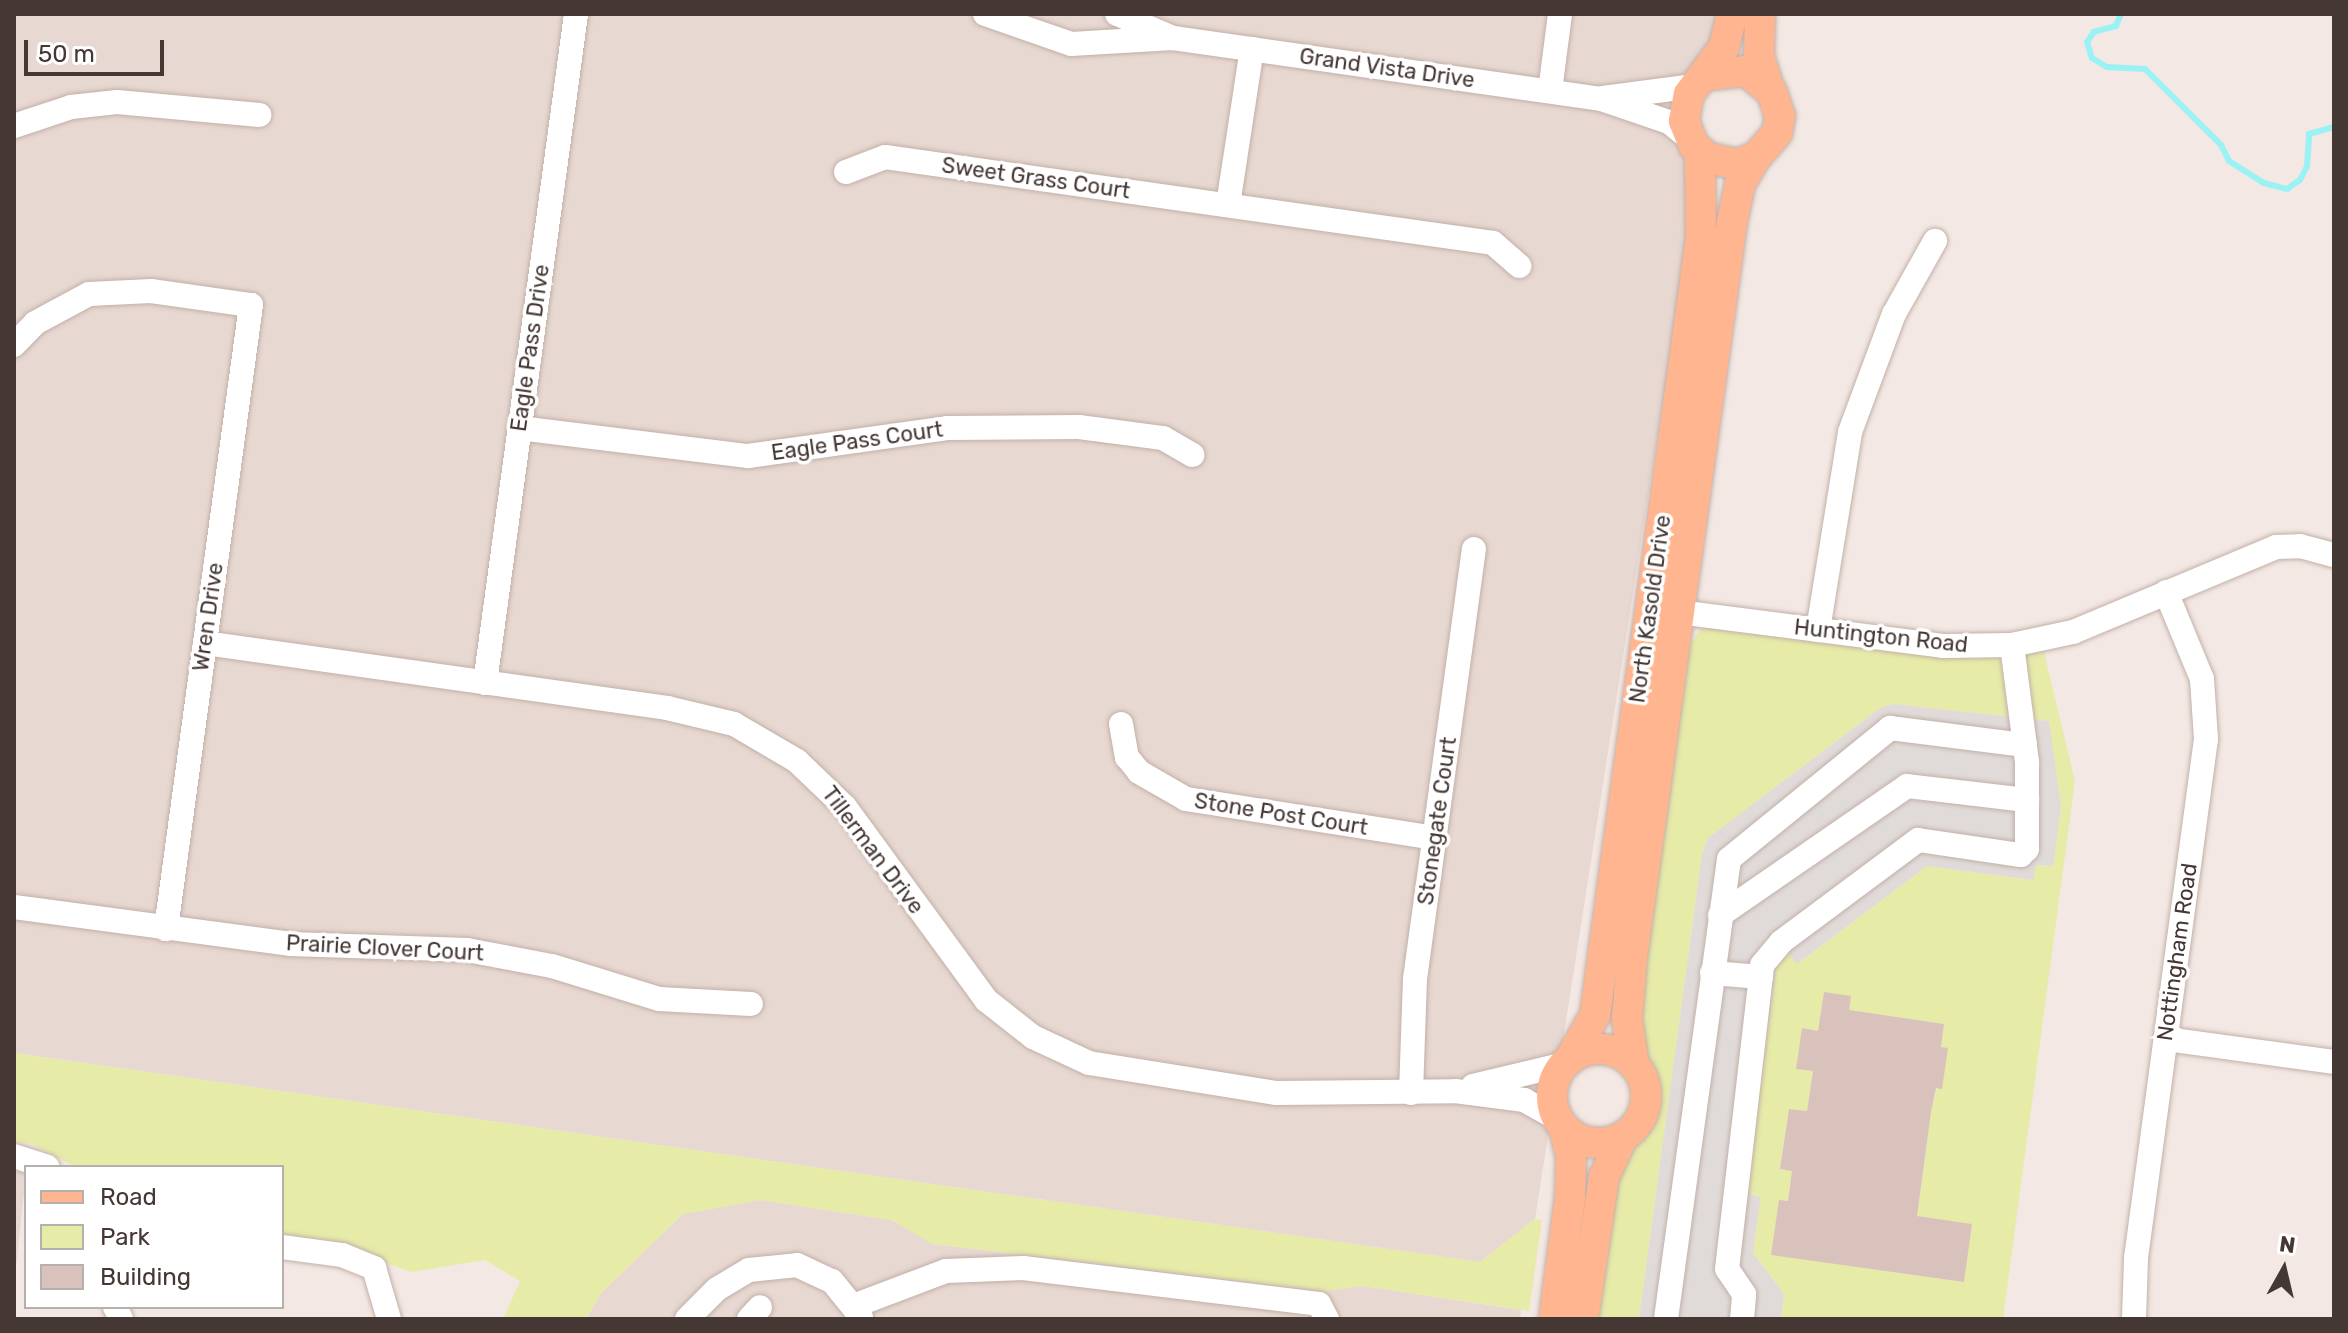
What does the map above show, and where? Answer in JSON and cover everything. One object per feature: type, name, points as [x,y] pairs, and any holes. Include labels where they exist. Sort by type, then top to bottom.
[{"type":"main road","points":[[1732,14],[1724,47],[1684,112],[1695,145],[1726,164],[1755,158],[1768,147],[1779,124],[1776,99],[1759,56],[1760,14]]},
{"type":"main road","points":[[1701,81],[1746,71],[1768,85]]},
{"type":"main road","name":"North Kasold Drive","points":[[1634,1065],[1627,1036],[1629,986],[1701,237],[1695,145]]},
{"type":"main road","name":"North Kasold Drive","points":[[1568,1061],[1595,1015],[1732,222],[1740,184],[1755,158]]},
{"type":"main road","points":[[1554,1319],[1570,1198],[1571,1156],[1552,1090],[1568,1061],[1603,1049],[1634,1065],[1646,1100],[1638,1123],[1623,1136],[1604,1177],[1583,1319]]},
{"type":"main road","points":[[1561,1123],[1592,1143],[1623,1136]]},
{"type":"street","name":"Eagle Pass Drive","points":[[485,683],[576,14]]},
{"type":"street","name":"Grand Vista Drive","points":[[985,14],[1071,44],[1173,38],[1601,99],[1669,122],[1695,145]]},
{"type":"street","name":"Grand Vista Drive","points":[[1117,14],[1173,38]]},
{"type":"street","points":[[1550,91],[1560,14]]},
{"type":"street","points":[[1228,205],[1252,49]]},
{"type":"street","name":"Grand Vista Drive","points":[[1601,99],[1701,81]]},
{"type":"street","points":[[14,126],[71,107],[117,102],[259,115]]},
{"type":"street","name":"Sweet Grass Court","points":[[846,172],[885,157],[1493,243],[1519,266]]},
{"type":"street","points":[[1818,630],[1850,432],[1894,314],[1935,241]]},
{"type":"street","name":"Wren Drive","points":[[14,345],[35,323],[89,294],[136,290],[251,305],[166,929]]},
{"type":"street","name":"Eagle Pass Court","points":[[519,428],[748,456],[947,428],[1079,427],[1163,438],[1192,455]]},
{"type":"street","name":"Huntington Road","points":[[1664,611],[1943,646],[2012,645],[2073,632],[2276,547],[2300,546],[2334,555]]},
{"type":"street","name":"Stonegate Court","points":[[1411,1093],[1414,992],[1474,549]]},
{"type":"street","name":"Nottingham Road","points":[[2134,1319],[2136,1258],[2207,710],[2191,646],[2166,592]]},
{"type":"street","name":"Tillerman Drive","points":[[205,643],[704,715],[768,741],[845,807],[986,1000],[1060,1052],[1123,1072],[1277,1093],[1455,1091],[1524,1100],[1561,1123]]},
{"type":"street","points":[[1742,1319],[1744,1294],[1727,1269],[1762,965],[1781,942],[1918,840],[2021,855],[2027,849],[2025,745],[2012,645]]},
{"type":"street","name":"Stone Post Court","points":[[1121,724],[1127,757],[1139,772],[1186,799],[1435,838]]},
{"type":"street","points":[[1666,1319],[1729,859],[1890,728],[2025,745]]},
{"type":"street","points":[[1720,915],[1907,786],[2027,800]]},
{"type":"street","name":"Prairie Clover Court","points":[[14,907],[290,944],[467,950],[552,966],[659,999],[751,1004]]},
{"type":"street","points":[[1712,973],[1761,977]]},
{"type":"street","points":[[2166,1039],[2334,1062]]},
{"type":"street","name":"Tillerman Drive","points":[[1455,1091],[1568,1061]]},
{"type":"street","points":[[14,1156],[41,1165]]},
{"type":"street","points":[[284,1247],[342,1255],[374,1268],[389,1319]]},
{"type":"street","points":[[687,1319],[717,1289],[749,1270],[797,1265],[832,1281],[859,1312],[946,1271],[1023,1268],[1319,1304],[1327,1319]]},
{"type":"shaded area","points":[[14,14],[1724,14],[1699,70],[1694,171],[1678,305],[1535,1219],[1480,1262],[14,1053]]},
{"type":"shaded area","points":[[1893,704],[2049,721],[2061,807],[2053,866],[2036,865],[2033,880],[1927,866],[1797,964],[1788,953],[1777,961],[1745,1193],[1761,1197],[1753,1253],[1784,1294],[1781,1319],[1639,1319],[1702,854],[1708,838],[1880,708]]},
{"type":"shaded area","points":[[14,1171],[24,1173],[24,1192],[14,1287]]},
{"type":"shaded area","points":[[760,1200],[892,1220],[933,1244],[1324,1291],[1363,1286],[1521,1310],[1520,1319],[586,1319],[602,1292],[683,1214]]},
{"type":"green space","points":[[1714,627],[1956,658],[2044,652],[2075,781],[2003,1319],[1781,1319],[1784,1294],[1753,1253],[1761,1197],[1745,1194],[1777,961],[1788,953],[1797,964],[1927,866],[2032,880],[2036,865],[2052,866],[2049,721],[1893,704],[1880,708],[1708,838],[1702,854],[1639,1319],[1595,1319],[1616,1165],[1650,1124],[1656,1102],[1654,1081],[1635,1042],[1688,647],[1701,629]],"holes":[[[1824,992],[1850,996],[1848,1013],[1944,1024],[1941,1047],[1947,1048],[1931,1112],[1917,1216],[1972,1224],[1964,1282],[1772,1255],[1806,1203],[1789,1189],[1791,1179],[1806,1181],[1808,1173],[1780,1169],[1789,1109],[1807,1111],[1813,1071],[1796,1069],[1803,1028],[1818,1031]]]},
{"type":"green space","points":[[14,1053],[1480,1262],[1535,1219],[1542,1220],[1529,1311],[1363,1286],[1325,1291],[932,1244],[892,1220],[760,1200],[683,1214],[602,1292],[586,1319],[503,1319],[520,1281],[485,1260],[411,1272],[365,1255],[284,1239],[284,1165],[72,1165],[32,1144],[14,1142]]},
{"type":"building","points":[[1824,992],[1851,996],[1849,1010],[1944,1024],[1941,1047],[1948,1048],[1942,1089],[1936,1088],[1931,1112],[1917,1216],[1972,1224],[1964,1282],[1771,1255],[1779,1200],[1788,1201],[1792,1171],[1780,1169],[1789,1109],[1807,1111],[1813,1071],[1796,1069],[1802,1028],[1818,1031]]},
{"type":"waterway","points":[[2121,14],[2116,26],[2094,32],[2087,42],[2092,58],[2107,67],[2145,69],[2221,145],[2229,161],[2264,183],[2287,189],[2300,180],[2307,166],[2309,134],[2334,127]]}]
